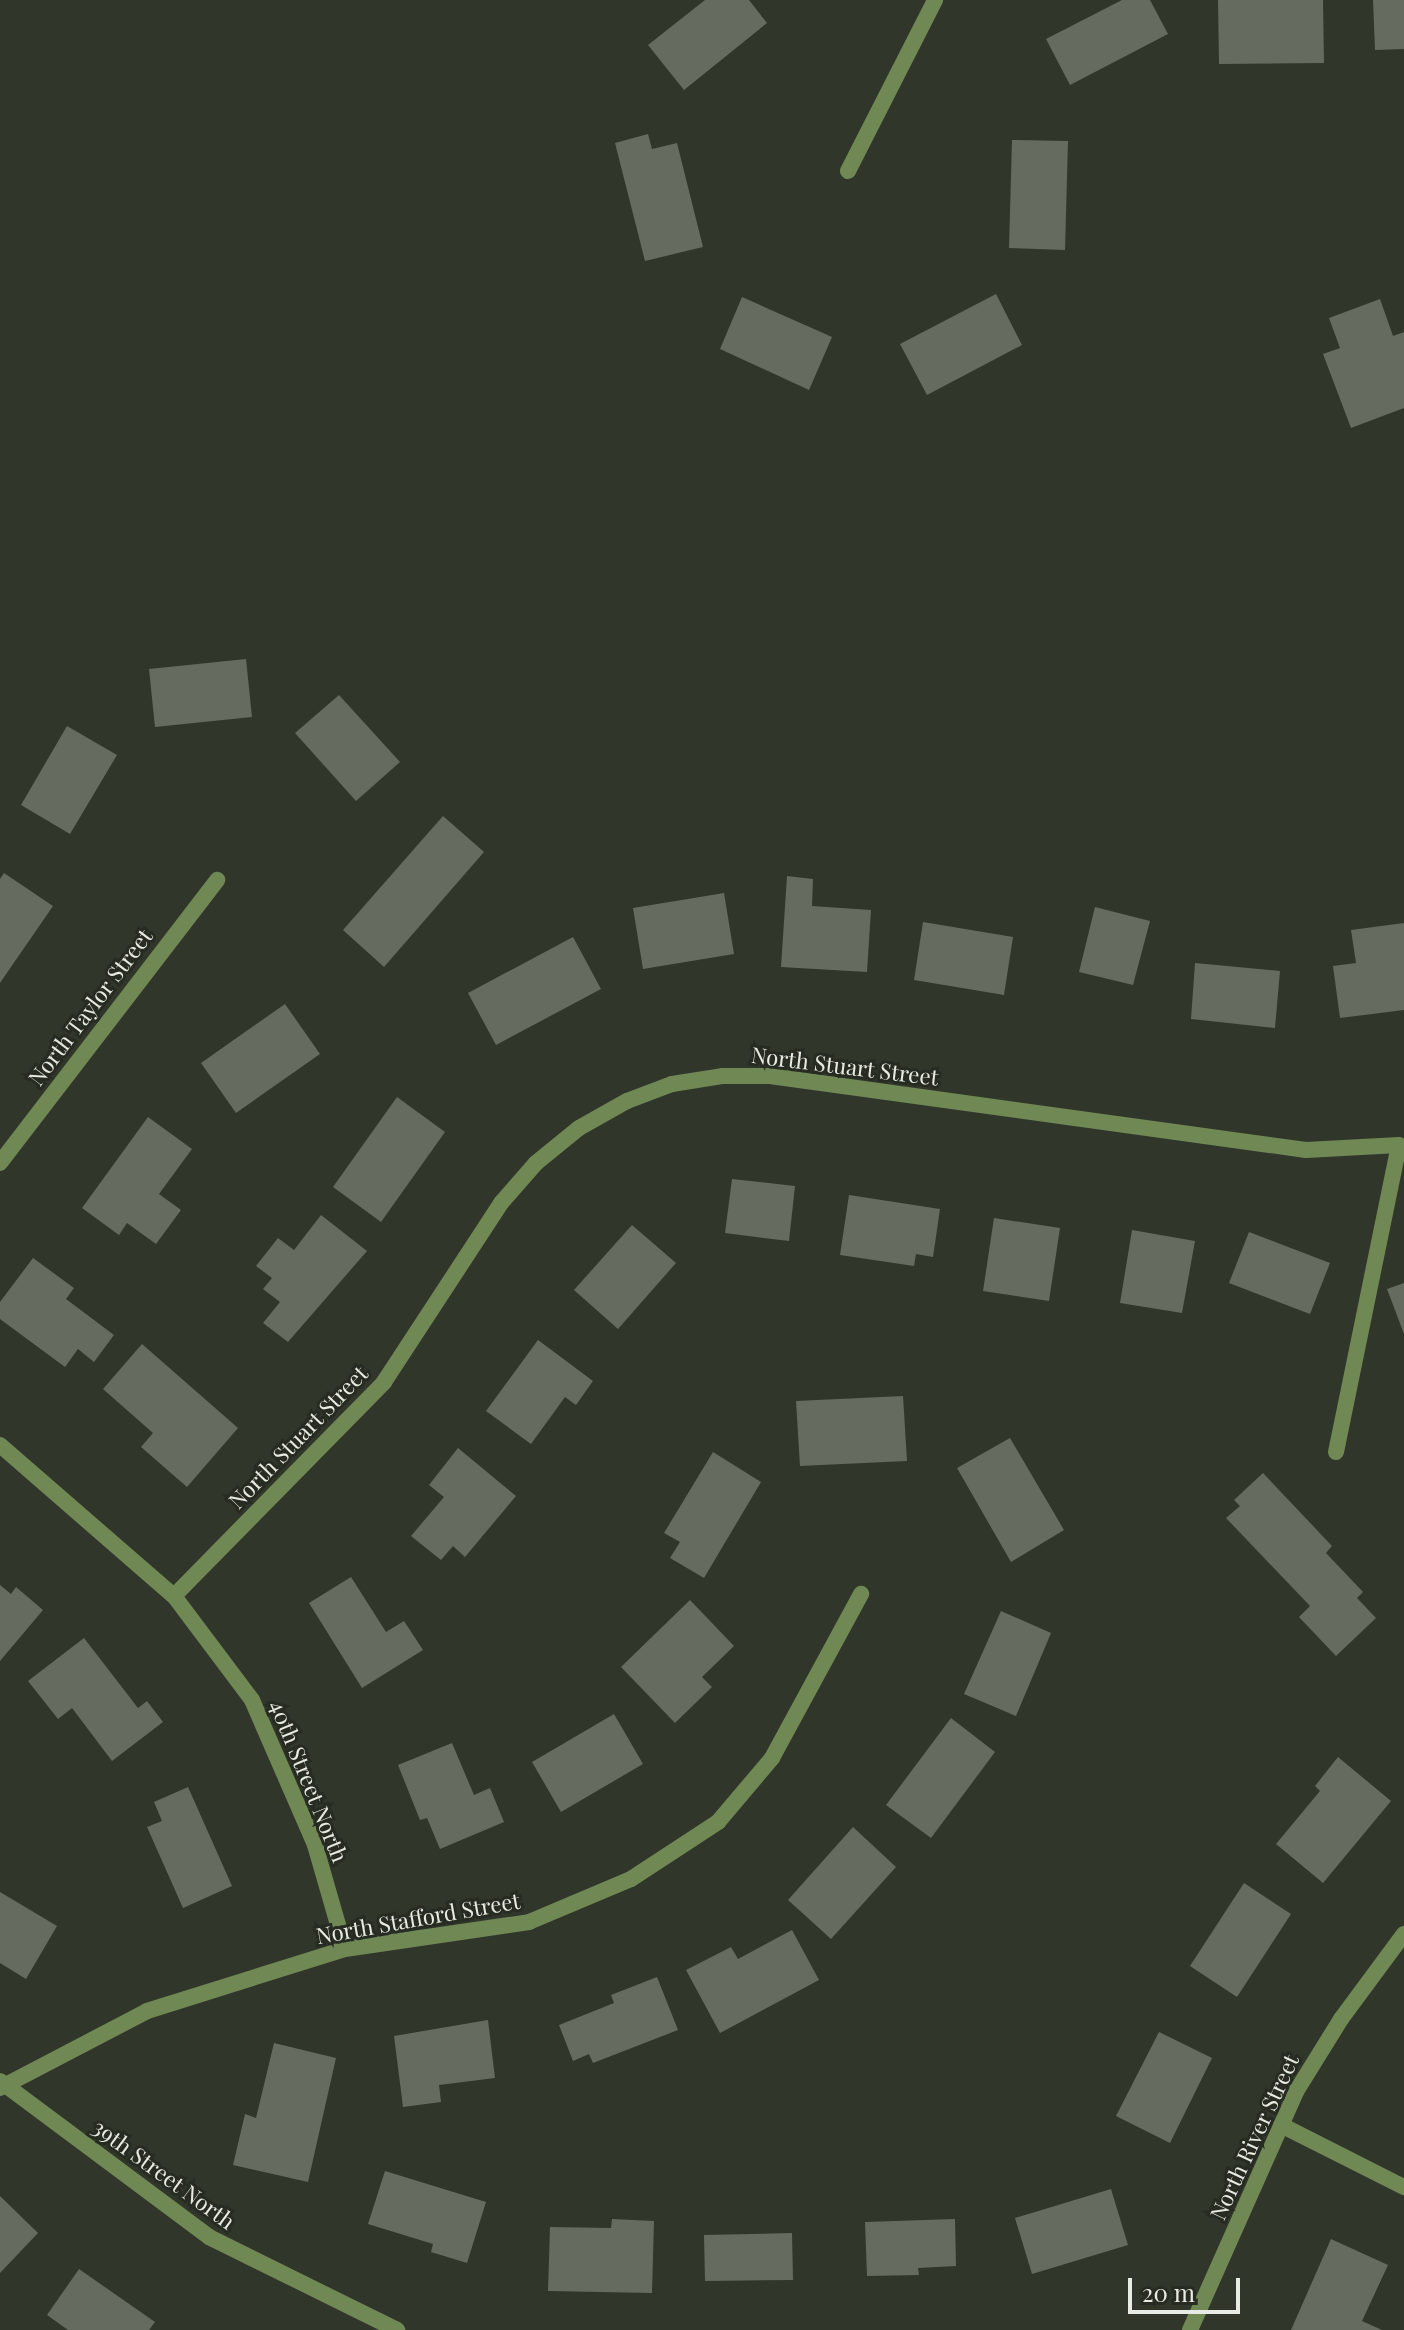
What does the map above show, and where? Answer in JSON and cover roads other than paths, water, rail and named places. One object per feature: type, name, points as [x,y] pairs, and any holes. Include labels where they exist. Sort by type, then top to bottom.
[{"type":"street","points":[[848,171],[935,0]]},
{"type":"street","name":"North Taylor Street","points":[[0,1163],[217,880]]},
{"type":"street","name":"North Stuart Street","points":[[174,1596],[384,1382],[501,1203],[536,1163],[603,1114],[672,1084],[723,1076],[770,1076],[1306,1150],[1399,1145],[1336,1452]]},
{"type":"street","name":"40th Street North","points":[[0,1445],[174,1596],[252,1700],[315,1845],[345,1949]]},
{"type":"street","name":"North Stafford Street","points":[[2,2084],[147,2011],[345,1949],[529,1922],[631,1879],[718,1822],[772,1758],[861,1594]]},
{"type":"street","name":"North River Street","points":[[1190,2330],[1281,2125],[1316,2056],[1404,1934]]},
{"type":"street","name":"39th Street North","points":[[2,2084],[209,2237],[397,2330]]},
{"type":"street","points":[[1281,2125],[1404,2187]]}]
